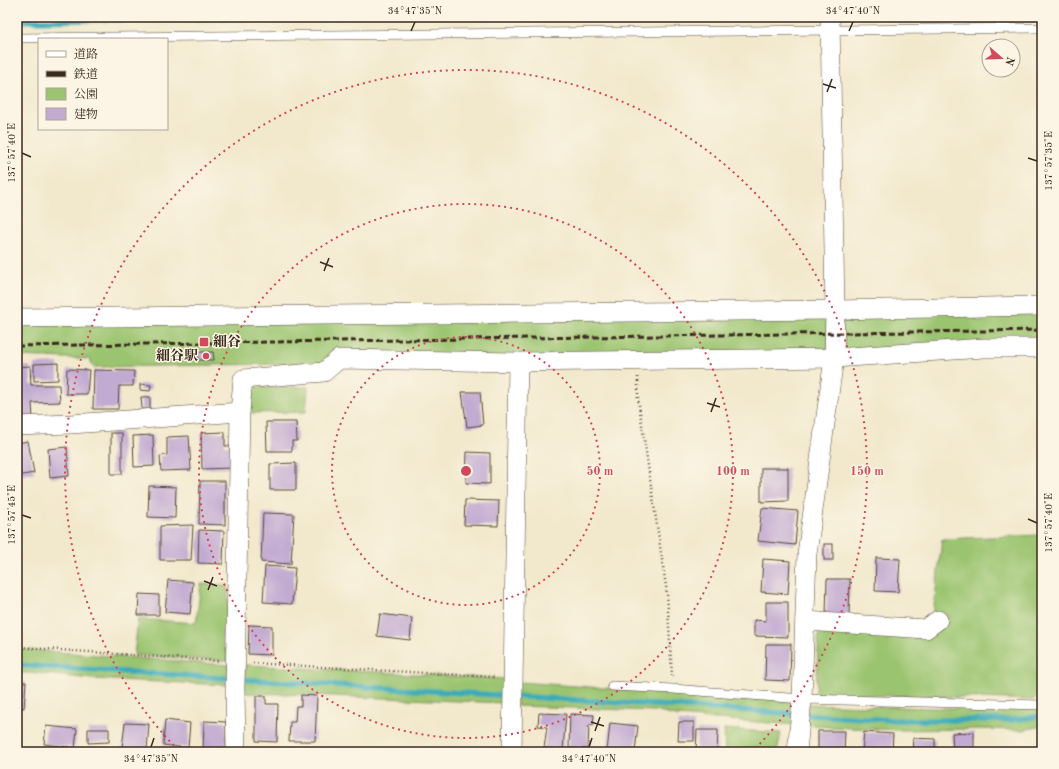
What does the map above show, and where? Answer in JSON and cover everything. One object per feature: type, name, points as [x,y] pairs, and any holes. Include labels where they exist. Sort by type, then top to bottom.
[{"type":"street","points":[[797,752],[802,702],[807,554],[834,358],[835,310],[831,23]]},
{"type":"street","points":[[17,318],[835,310],[1042,306]]},
{"type":"street","points":[[236,752],[234,688],[240,412],[243,379],[324,372],[339,359],[518,362],[834,358],[984,348],[1042,348]]},
{"type":"street","points":[[512,752],[518,362]]},
{"type":"street","points":[[17,426],[71,424],[240,412]]},
{"type":"street","points":[[804,621],[926,629],[938,620]]},
{"type":"lane","points":[[17,38],[831,23],[1042,28]]},
{"type":"lane","points":[[612,686],[673,689],[802,702],[1042,705]]},
{"type":"path","points":[[638,361],[638,398],[667,593],[673,689]]},
{"type":"path","points":[[17,647],[235,664],[514,680]]},
{"type":"green space","points":[[1042,310],[1042,347],[777,356],[93,367],[90,359],[17,356],[17,325]]},
{"type":"green space","points":[[252,387],[308,387],[306,412],[247,413],[246,396]]},
{"type":"green space","points":[[1040,535],[1042,695],[1032,700],[929,696],[816,695],[819,628],[932,623],[942,539]]},
{"type":"green space","points":[[201,584],[228,585],[227,661],[134,655],[138,619],[196,623]]},
{"type":"green space","points":[[17,649],[229,665],[230,685],[92,679],[37,673],[17,673]]},
{"type":"green space","points":[[245,665],[506,679],[505,703],[244,693]]},
{"type":"green space","points":[[519,682],[800,702],[798,725],[676,716],[654,711],[517,706]]},
{"type":"green space","points":[[809,704],[929,708],[1042,708],[1042,719],[1038,727],[1022,730],[896,730],[828,727],[806,724]]},
{"type":"green space","points":[[724,729],[781,733],[777,752],[725,752]]},
{"type":"building","name":"細谷駅","points":[[198,352],[213,352],[214,360],[198,360]]},
{"type":"building","points":[[58,363],[58,380],[34,381],[34,364]]},
{"type":"building","points":[[30,366],[31,385],[59,385],[60,402],[32,403],[33,420],[17,420],[17,367]]},
{"type":"building","points":[[67,369],[89,370],[87,394],[66,394]]},
{"type":"building","points":[[94,370],[134,371],[133,386],[119,386],[118,409],[93,409]]},
{"type":"building","points":[[140,384],[151,385],[150,391],[140,390]]},
{"type":"building","points":[[462,392],[480,392],[483,425],[467,427]]},
{"type":"building","points":[[141,397],[150,397],[150,409],[142,409]]},
{"type":"building","points":[[266,422],[296,422],[297,441],[292,441],[292,451],[267,451]]},
{"type":"building","points":[[225,432],[225,446],[230,446],[231,468],[202,469],[201,433]]},
{"type":"building","points":[[111,433],[122,433],[122,474],[111,474]]},
{"type":"building","points":[[153,435],[154,466],[134,467],[133,436]]},
{"type":"building","points":[[189,436],[191,470],[161,471],[160,456],[167,455],[167,437]]},
{"type":"building","points":[[28,441],[34,473],[17,476],[17,443]]},
{"type":"building","points":[[67,447],[69,476],[50,478],[48,449]]},
{"type":"building","points":[[467,452],[490,453],[490,484],[466,483]]},
{"type":"building","points":[[296,463],[296,490],[270,490],[270,464]]},
{"type":"building","points":[[761,468],[788,468],[788,501],[761,502]]},
{"type":"building","points":[[200,481],[225,481],[225,525],[199,524]]},
{"type":"building","points":[[149,486],[176,487],[175,518],[148,517]]},
{"type":"building","points":[[465,500],[499,501],[498,526],[464,525]]},
{"type":"building","points":[[762,508],[798,511],[795,545],[758,541]]},
{"type":"building","points":[[263,513],[294,514],[291,564],[261,562]]},
{"type":"building","points":[[193,525],[191,560],[160,560],[160,526]]},
{"type":"building","points":[[199,530],[224,531],[223,564],[198,563]]},
{"type":"building","points":[[824,544],[833,544],[833,560],[824,560]]},
{"type":"building","points":[[876,558],[900,559],[898,592],[875,591]]},
{"type":"building","points":[[763,559],[790,561],[788,594],[761,592]]},
{"type":"building","points":[[265,566],[295,568],[292,604],[263,602]]},
{"type":"building","points":[[827,579],[850,579],[849,615],[826,615]]},
{"type":"building","points":[[168,580],[193,582],[190,614],[165,612]]},
{"type":"building","points":[[139,594],[159,595],[159,615],[138,615]]},
{"type":"building","points":[[766,602],[788,602],[788,637],[754,636],[754,620],[766,621]]},
{"type":"building","points":[[380,614],[412,618],[410,640],[377,636]]},
{"type":"building","points":[[249,625],[272,626],[272,655],[248,654]]},
{"type":"building","points":[[766,644],[791,644],[790,681],[765,680]]},
{"type":"building","points":[[17,682],[26,682],[24,708],[17,708]]},
{"type":"building","points":[[301,695],[317,696],[315,741],[289,741],[290,722],[295,722],[296,706],[301,706]]},
{"type":"building","points":[[256,696],[266,696],[266,704],[278,704],[277,742],[256,741]]},
{"type":"building","points":[[539,713],[566,714],[563,749],[544,748],[547,727],[538,726]]},
{"type":"building","points":[[570,714],[594,715],[593,725],[589,725],[588,749],[569,748]]},
{"type":"building","points":[[165,720],[190,723],[188,748],[163,745]]},
{"type":"building","points":[[204,721],[226,722],[226,752],[203,752]]},
{"type":"building","points":[[679,722],[694,722],[694,741],[678,741]]},
{"type":"building","points":[[125,723],[149,724],[147,750],[122,748]]},
{"type":"building","points":[[610,723],[638,726],[635,752],[607,752]]},
{"type":"building","points":[[46,726],[77,729],[75,748],[44,744]]},
{"type":"building","points":[[88,729],[109,729],[109,742],[88,743]]},
{"type":"building","points":[[697,730],[718,730],[717,752],[696,752]]},
{"type":"building","points":[[818,731],[845,731],[844,752],[818,752]]},
{"type":"building","points":[[864,732],[893,734],[892,752],[862,752]]},
{"type":"building","points":[[974,732],[974,752],[953,752],[952,733]]},
{"type":"building","points":[[913,738],[935,739],[935,752],[912,752]]},
{"type":"waterway","points":[[17,21],[304,17]]},
{"type":"waterway","points":[[17,665],[894,720],[1010,720],[1042,716]]},
{"type":"railway","points":[[17,346],[1042,330]]},
{"type":"place","name":"細谷","points":[[204,342]]},
{"type":"place","name":"細谷駅","points":[[206,356]]}]
